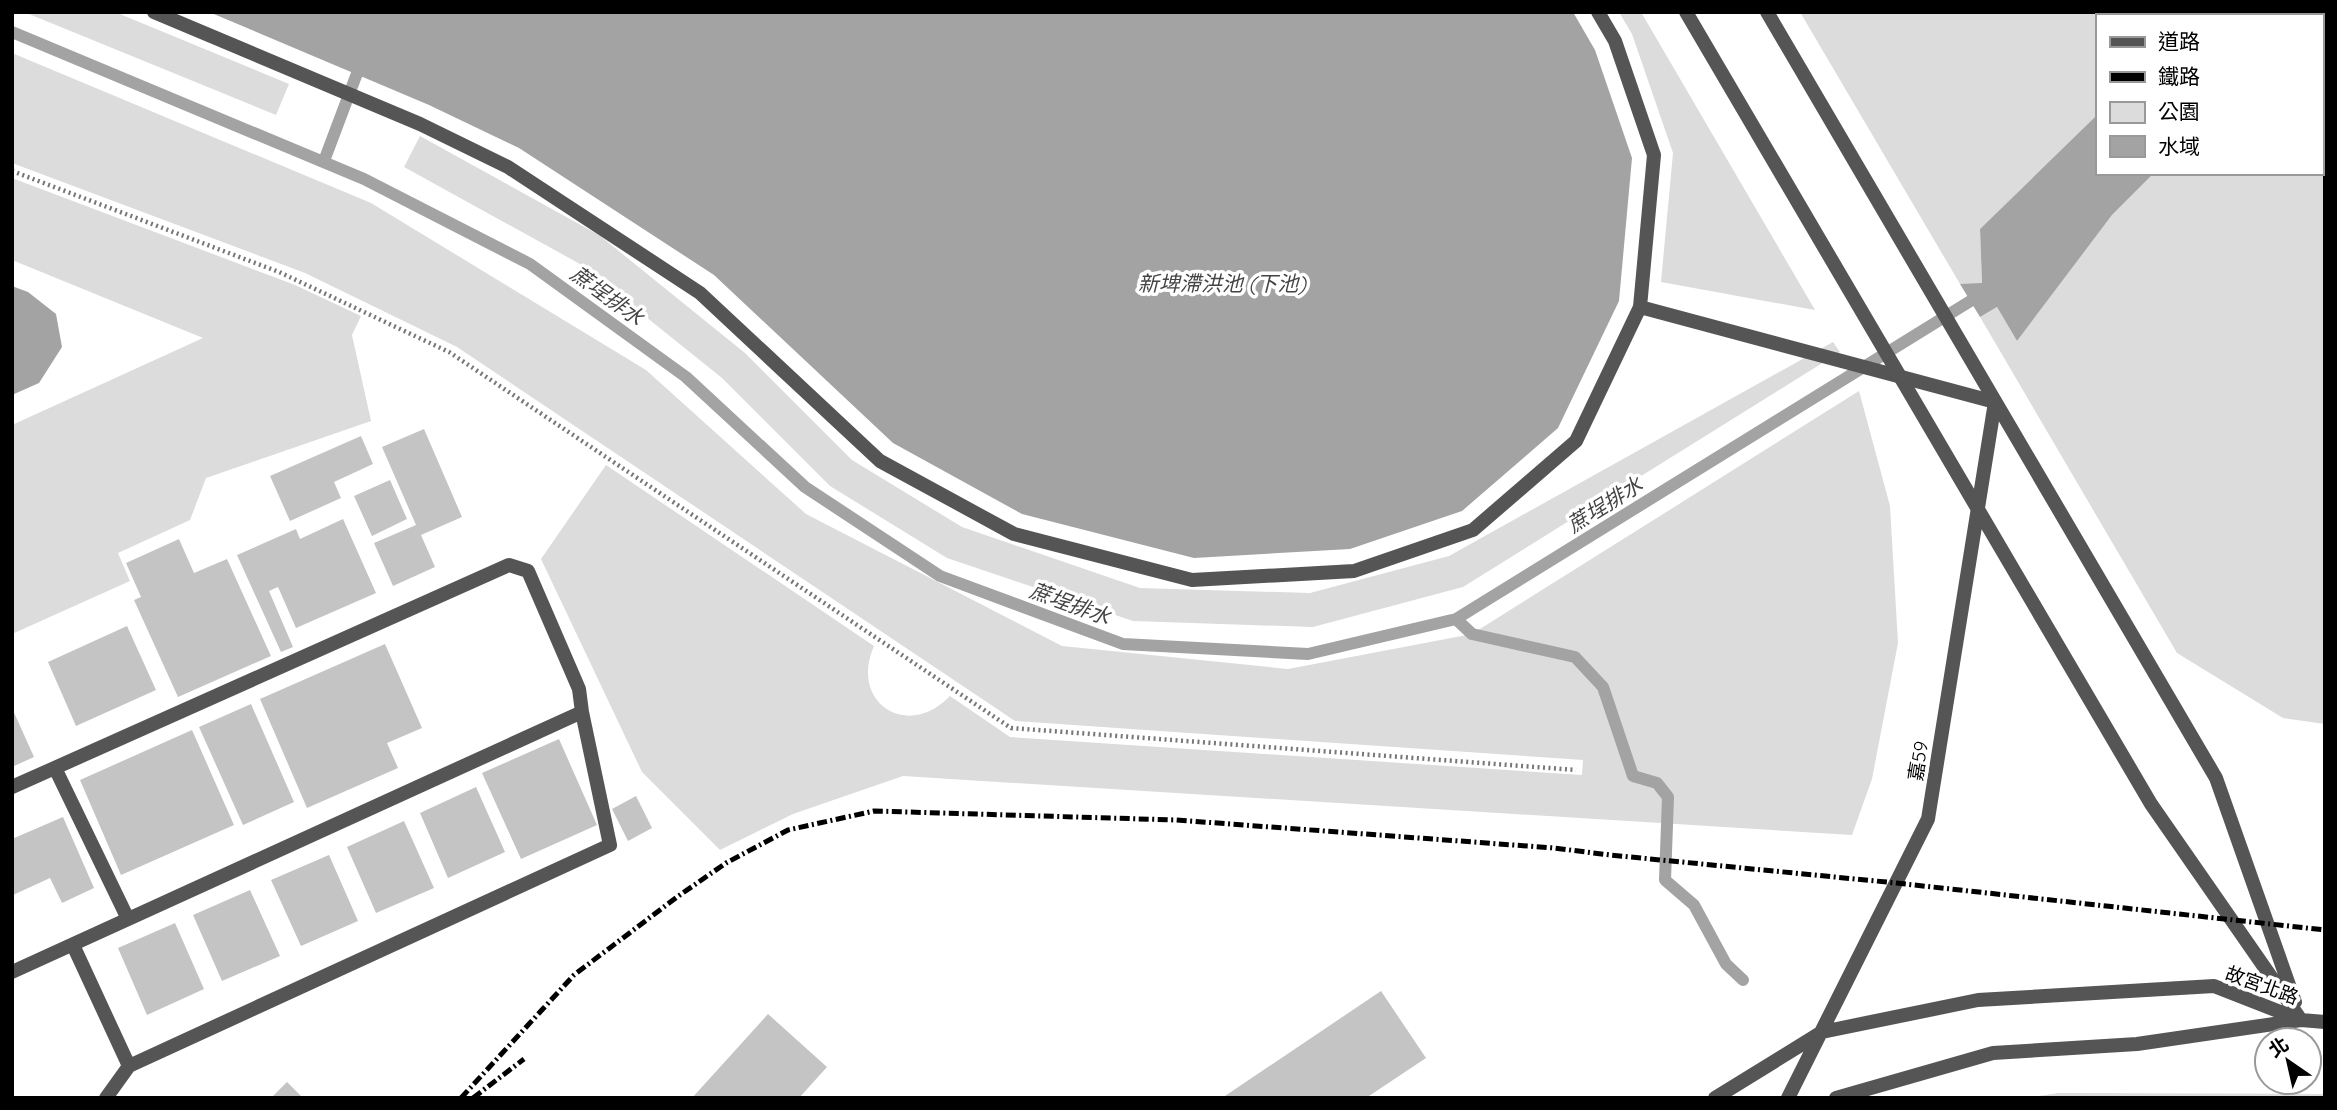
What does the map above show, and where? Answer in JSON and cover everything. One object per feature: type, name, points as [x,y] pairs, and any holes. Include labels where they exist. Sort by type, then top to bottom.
[{"type":"street","points":[[154,12],[420,124],[508,167],[700,293],[880,461],[1014,534],[1192,580],[1354,571],[1473,530],[1576,441],[1640,307],[1654,155],[1615,41],[1598,12]]},
{"type":"street","points":[[1686,12],[2151,804],[2301,1020]]},
{"type":"street","points":[[1766,12],[2216,778],[2301,1020]]},
{"type":"street","points":[[1640,307],[1995,402]]},
{"type":"street","name":"嘉59","points":[[1788,1098],[1928,818],[1995,402]]},
{"type":"street","points":[[12,788],[509,565],[528,571],[579,689],[610,845],[129,1066],[106,1098]]},
{"type":"street","points":[[12,972],[582,712]]},
{"type":"street","points":[[55,768],[128,919]]},
{"type":"street","points":[[73,945],[129,1066]]},
{"type":"street","name":"故宮北路","points":[[1715,1098],[1822,1032],[1978,1000],[2214,986],[2301,1020]]},
{"type":"street","points":[[2301,1020],[2325,1022]]},
{"type":"street","name":"故宮北路","points":[[1836,1098],[1993,1053],[2137,1044],[2301,1020]]},
{"type":"path","points":[[12,171],[279,272],[449,352],[1011,728],[1576,770]]},
{"type":"green space","points":[[24,12],[115,12],[289,84],[276,115]]},
{"type":"green space","points":[[1619,12],[1641,12],[1815,310],[1661,282],[1673,153],[1632,34]]},
{"type":"green space","points":[[1800,12],[2204,12],[2096,14],[2096,116],[1980,229],[1982,284],[1960,284]]},
{"type":"green space","points":[[2325,12],[2325,724],[2283,718],[2177,653],[1980,317],[1997,307],[2017,341],[2112,215],[2152,175],[2323,175],[2323,14],[2314,14]]},
{"type":"green space","points":[[12,53],[371,203],[646,370],[806,514],[1062,646],[1288,669],[1472,634],[1859,391],[1890,506],[1898,643],[1872,779],[1852,835],[903,776],[793,814],[720,850],[642,772],[541,559],[606,465],[874,646],[868,666],[869,684],[876,698],[887,709],[900,715],[916,715],[933,709],[950,696],[1010,737],[1582,775],[1583,760],[1015,721],[457,347],[305,273],[12,163]]},
{"type":"green space","points":[[420,136],[599,235],[745,353],[852,460],[962,527],[1140,588],[1310,593],[1449,556],[1833,342],[1840,352],[1463,587],[1313,627],[1133,621],[947,558],[830,486],[722,378],[580,264],[404,167]]},
{"type":"green space","points":[[12,178],[295,285],[361,316],[352,335],[371,421],[206,478],[190,520],[118,553],[130,581],[12,634],[12,425],[203,338],[12,260]]},
{"type":"green space","points":[[2058,1093],[2253,1094],[2253,1096],[2325,1094],[2325,1098],[2026,1098]]},
{"type":"water","name":"新埤滯洪池 (下池)","points":[[209,12],[1573,12],[1595,50],[1632,158],[1619,301],[1558,428],[1462,511],[1350,549],[1194,558],[1022,514],[893,443],[714,275],[519,148],[429,105]]},
{"type":"water","points":[[2204,12],[2316,12],[2314,14],[2202,14]]},
{"type":"water","points":[[2096,116],[2096,175],[2152,175],[2112,215],[2017,341],[1997,307],[1980,317],[1960,284],[1982,283],[1980,229]]},
{"type":"water","points":[[12,286],[28,292],[56,314],[62,347],[39,383],[12,395]]},
{"type":"building","points":[[424,429],[462,517],[421,535],[435,567],[393,586],[374,543],[416,525],[382,447]]},
{"type":"building","points":[[361,436],[373,464],[334,482],[341,498],[290,521],[270,476]]},
{"type":"building","points":[[390,480],[407,519],[372,536],[354,496]]},
{"type":"building","points":[[343,519],[376,593],[296,628],[278,587],[269,591],[293,647],[281,652],[237,555],[296,529],[300,539]]},
{"type":"building","points":[[179,539],[194,573],[227,559],[271,656],[178,697],[134,600],[141,597],[126,563]]},
{"type":"building","points":[[127,626],[156,690],[76,726],[48,662]]},
{"type":"building","points":[[385,644],[422,728],[387,743],[398,768],[307,808],[260,699]]},
{"type":"building","points":[[251,704],[294,802],[243,825],[199,727]]},
{"type":"building","points":[[12,708],[34,757],[12,767]]},
{"type":"building","points":[[192,730],[234,825],[121,875],[80,780]]},
{"type":"building","points":[[559,739],[597,825],[521,859],[482,773]]},
{"type":"building","points":[[476,787],[505,852],[448,878],[420,813]]},
{"type":"building","points":[[636,796],[652,828],[628,841],[612,809]]},
{"type":"building","points":[[63,817],[94,888],[62,903],[50,878],[13,895],[12,839]]},
{"type":"building","points":[[404,821],[434,888],[376,913],[347,847]]},
{"type":"building","points":[[329,855],[358,921],[301,946],[271,880]]},
{"type":"building","points":[[250,890],[280,956],[222,981],[193,915]]},
{"type":"building","points":[[175,923],[204,989],[147,1015],[118,948]]},
{"type":"building","points":[[1381,991],[1426,1058],[1366,1098],[1222,1098]]},
{"type":"building","points":[[768,1014],[827,1067],[799,1098],[692,1098]]},
{"type":"building","points":[[287,1082],[303,1098],[271,1098]]},
{"type":"waterway","name":"蔗埕排水","points":[[12,32],[364,179],[530,264],[686,377],[805,487],[940,576],[1123,644],[1308,654],[1456,619],[1985,292]]},
{"type":"waterway","points":[[324,161],[362,60]]},
{"type":"waterway","points":[[1456,619],[1472,634],[1575,657],[1603,687],[1633,776],[1657,783],[1668,797],[1665,880],[1694,905],[1726,964],[1743,980]]},
{"type":"railway","points":[[461,1098],[574,975],[677,897],[726,863],[788,830],[874,811],[1176,820],[1554,848],[2325,930]]},
{"type":"railway","points":[[473,1098],[524,1059]]}]
